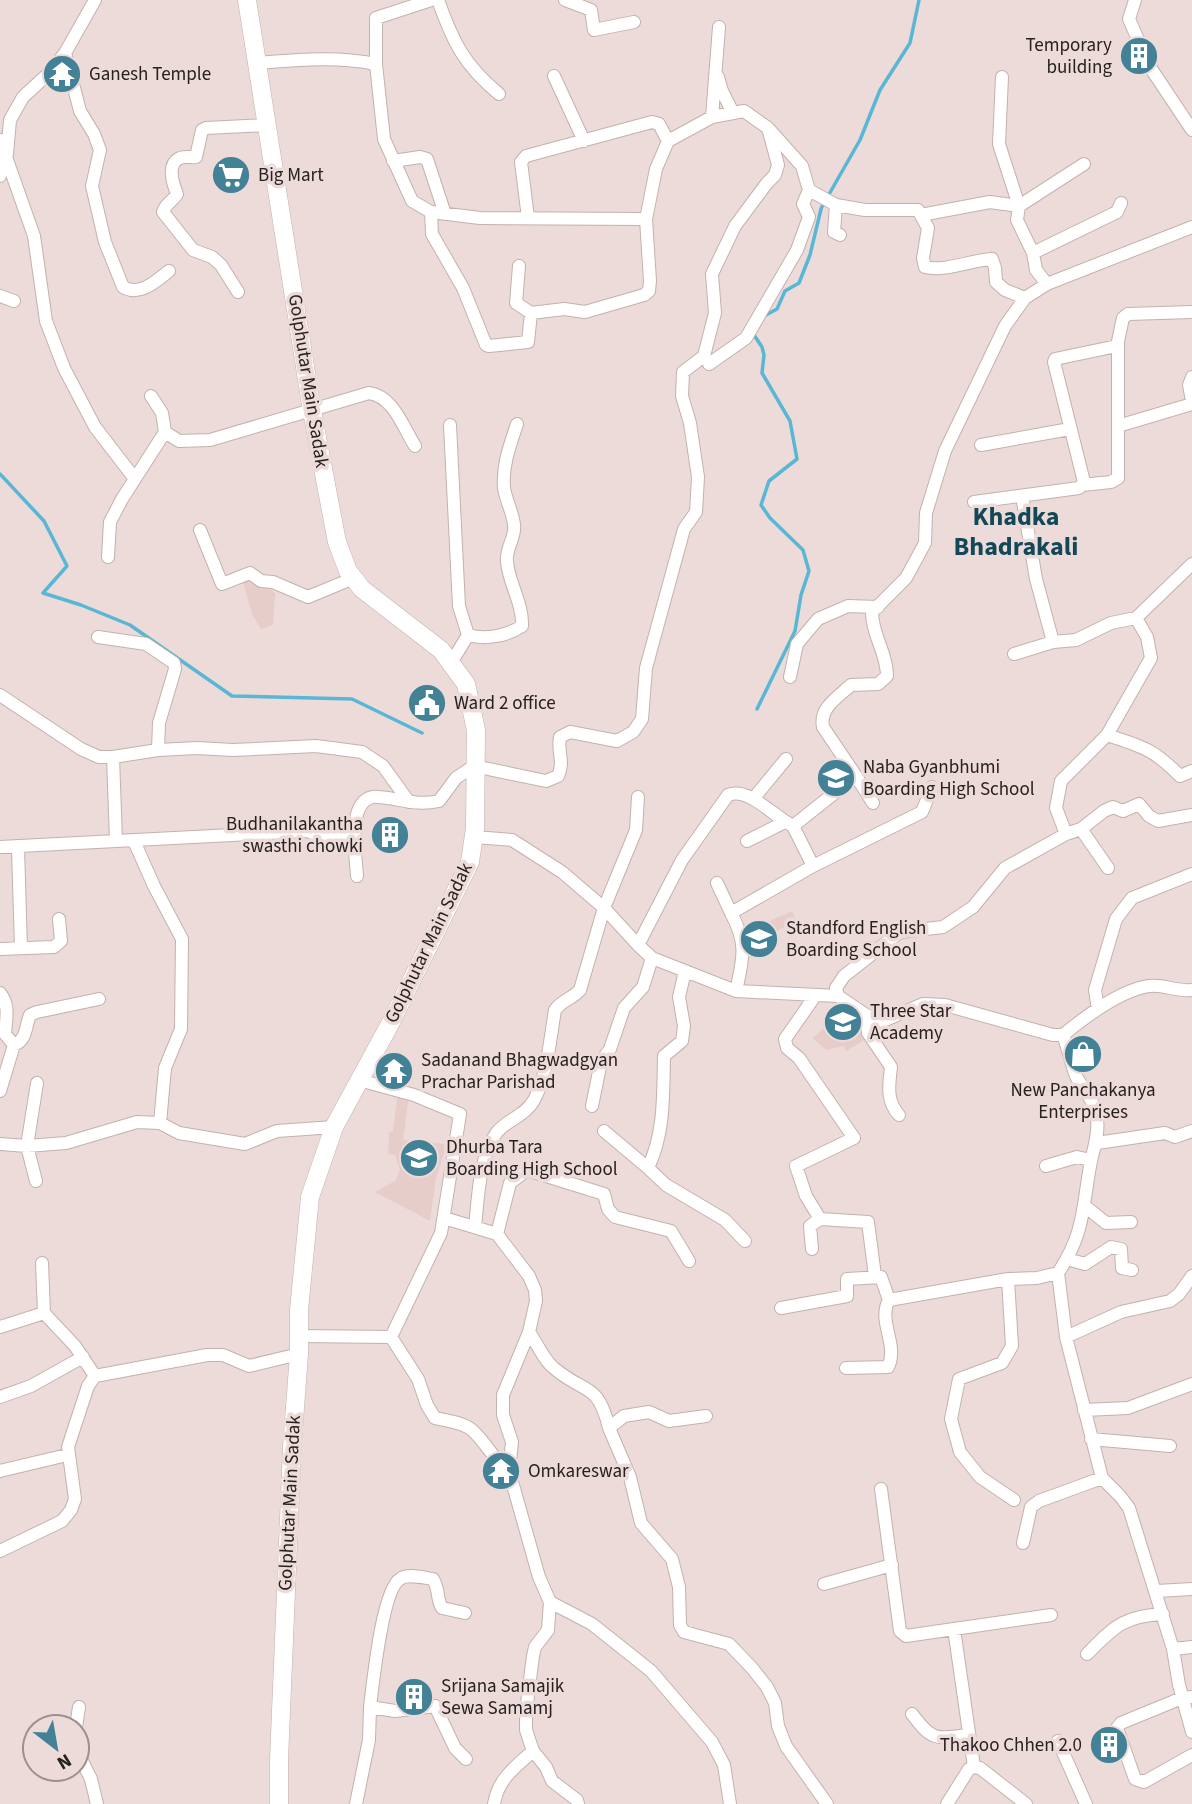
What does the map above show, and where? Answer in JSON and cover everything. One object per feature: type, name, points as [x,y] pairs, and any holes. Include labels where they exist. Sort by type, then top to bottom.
[{"type":"main road","name":"Golphutar Main Sadak","points":[[247,0],[312,411],[337,542],[362,589],[441,650],[451,663],[466,684],[475,730],[474,837],[470,862],[390,1024],[334,1127],[310,1197],[292,1447],[279,1804]]},
{"type":"street","points":[[0,176],[10,120],[23,97],[48,74],[65,53],[95,0]]},
{"type":"street","points":[[431,0],[376,18],[376,64],[384,139],[412,201],[431,212],[480,218],[646,219]]},
{"type":"street","points":[[438,0],[452,37],[478,76],[499,94]]},
{"type":"street","points":[[565,0],[591,10],[594,30],[634,22]]},
{"type":"street","points":[[1135,0],[1129,19],[1150,67],[1192,130]]},
{"type":"street","points":[[712,117],[719,27]]},
{"type":"street","points":[[65,53],[80,111],[100,150],[92,186],[105,242],[123,287],[130,290],[139,289],[169,271]]},
{"type":"street","points":[[257,63],[322,58],[352,59],[376,64]]},
{"type":"street","points":[[716,71],[733,113]]},
{"type":"street","points":[[554,76],[584,141]]},
{"type":"street","points":[[1002,77],[999,144],[1019,206],[1017,220],[1033,253],[1036,270],[1047,284]]},
{"type":"street","points":[[519,267],[516,303],[531,313],[564,309],[585,312],[644,295],[649,291],[650,281],[646,219],[656,169],[668,141],[712,117],[744,111],[768,128],[802,166],[814,193],[834,204],[865,210],[918,210],[928,228],[923,258],[925,267],[935,269],[992,259],[996,282],[1005,290],[1024,298]]},
{"type":"street","points":[[528,218],[522,158],[652,122],[659,124],[668,141]]},
{"type":"street","points":[[238,292],[220,265],[212,257],[193,250],[163,212],[164,207],[177,194],[172,173],[174,162],[182,157],[196,157],[202,130],[268,125]]},
{"type":"street","points":[[357,876],[354,828],[358,809],[365,801],[375,796],[420,805],[439,801],[456,778],[474,766],[546,781],[558,776],[563,765],[558,749],[560,737],[570,732],[617,741],[633,732],[642,719],[646,668],[684,529],[696,512],[698,477],[690,423],[682,396],[683,372],[704,356],[715,313],[712,274],[735,226],[775,176],[778,165],[768,128]]},
{"type":"street","points":[[0,140],[34,236],[46,321],[64,368],[95,427],[135,480]]},
{"type":"street","points":[[393,161],[420,157],[426,159],[445,214]]},
{"type":"street","points":[[921,215],[990,202],[1019,206],[1084,164]]},
{"type":"street","points":[[709,364],[746,338],[797,250],[809,217],[803,204],[814,193]]},
{"type":"street","points":[[1033,253],[1117,212],[1121,202]]},
{"type":"street","points":[[834,204],[834,232],[840,235]]},
{"type":"street","points":[[431,212],[432,234],[463,288],[486,345],[528,342],[531,313]]},
{"type":"street","points":[[873,803],[823,727],[821,718],[824,709],[850,685],[878,684],[887,676],[887,664],[872,626],[872,612],[906,578],[925,544],[926,513],[945,451],[1005,326],[1024,298],[1047,284],[1192,228]]},
{"type":"street","points":[[0,296],[14,300]]},
{"type":"street","points":[[974,502],[1079,488],[1082,485],[1111,482],[1118,478],[1118,344],[1123,318],[1128,314],[1192,312]]},
{"type":"street","points":[[1082,485],[1084,482],[1054,362],[1055,359],[1118,344]]},
{"type":"street","points":[[1118,426],[1192,402],[1189,385],[1192,377]]},
{"type":"street","points":[[165,432],[179,440],[210,440],[369,393],[378,394],[388,401],[415,446]]},
{"type":"street","points":[[108,557],[110,523],[122,499],[165,432],[162,413],[151,396]]},
{"type":"street","points":[[468,635],[491,637],[522,626],[522,616],[506,561],[515,526],[504,489],[506,458],[517,424]]},
{"type":"street","points":[[450,425],[459,606],[468,635],[451,663]]},
{"type":"street","points":[[981,445],[1070,429]]},
{"type":"street","points":[[1022,496],[1037,579],[1053,642]]},
{"type":"street","points":[[200,530],[222,584],[250,573],[261,581],[273,582],[308,597],[354,578]]},
{"type":"street","points":[[1014,654],[1053,642],[1076,640],[1111,624],[1136,618],[1192,564]]},
{"type":"street","points":[[790,677],[797,644],[818,619],[848,606],[878,607]]},
{"type":"street","points":[[1066,834],[1056,808],[1061,781],[1107,735],[1151,658],[1147,637],[1136,618]]},
{"type":"street","points":[[98,637],[146,644],[174,663],[159,723],[158,750]]},
{"type":"street","points":[[0,695],[81,750],[99,757],[158,750],[316,746],[362,752],[383,765],[409,802]]},
{"type":"street","points":[[1107,735],[1140,744],[1153,751],[1180,776],[1192,771]]},
{"type":"street","points":[[113,757],[116,841]]},
{"type":"street","points":[[753,799],[786,758]]},
{"type":"street","points":[[747,841],[789,824],[856,776]]},
{"type":"street","points":[[731,913],[813,866],[922,812],[932,787]]},
{"type":"street","points":[[638,946],[682,860],[728,795],[736,791],[746,794],[789,824],[813,866]]},
{"type":"street","points":[[475,1227],[480,1181],[490,1145],[498,1131],[533,1103],[540,1086],[555,1010],[560,1003],[575,996],[580,990],[604,908],[636,830],[638,797]]},
{"type":"street","points":[[838,996],[836,988],[844,976],[900,932],[943,927],[973,907],[1005,868],[1066,834],[1081,830],[1104,811],[1113,807],[1123,811],[1139,804],[1149,816],[1158,821],[1192,815]]},
{"type":"street","points":[[0,848],[308,831],[325,841],[354,828]]},
{"type":"street","points":[[1081,830],[1108,868]]},
{"type":"street","points":[[474,837],[512,840],[562,872],[604,908],[652,958],[736,991],[838,996],[866,1015],[883,1021],[923,1004],[945,1005],[1053,1035],[1063,1035],[1098,1009],[1138,989],[1149,986],[1192,990]]},
{"type":"street","points":[[134,841],[182,939],[181,1029],[165,1068],[160,1123]]},
{"type":"street","points":[[18,848],[21,948]]},
{"type":"street","points":[[1098,1009],[1095,990],[1116,919],[1132,898],[1192,874]]},
{"type":"street","points":[[717,883],[737,923],[744,950],[736,991]]},
{"type":"street","points":[[0,949],[49,948],[58,945],[61,941],[59,919]]},
{"type":"street","points":[[592,1106],[601,1062],[610,1049],[624,1008],[643,987],[652,958]]},
{"type":"street","points":[[648,1168],[656,1151],[663,1112],[664,1056],[682,1041],[684,1027],[679,997],[685,971]]},
{"type":"street","points":[[0,993],[7,1011],[5,1034],[14,1045]]},
{"type":"street","points":[[812,1249],[815,1223],[796,1166],[854,1139],[799,1058],[787,1048],[785,1039],[816,996]]},
{"type":"street","points":[[0,1091],[14,1045],[24,1037],[30,1015],[99,999]]},
{"type":"street","points":[[866,1015],[868,1033],[891,1067],[888,1089],[892,1107],[899,1115]]},
{"type":"street","points":[[1063,1035],[1076,1074],[1091,1099],[1097,1116],[1097,1143],[1091,1160],[1086,1207],[1079,1231],[1058,1273],[1066,1337],[1102,1478],[1129,1508],[1157,1591],[1187,1698],[1192,1732]]},
{"type":"street","points":[[359,1080],[414,1094],[460,1114],[442,1233],[391,1337]]},
{"type":"street","points":[[36,1181],[27,1146],[37,1083]]},
{"type":"street","points":[[0,1144],[27,1146],[66,1143],[137,1122],[160,1123],[179,1133],[246,1144],[277,1131],[334,1127]]},
{"type":"street","points":[[604,1131],[666,1185],[725,1220],[745,1241]]},
{"type":"street","points":[[1097,1143],[1165,1133],[1175,1137],[1192,1131]]},
{"type":"street","points":[[1046,1166],[1077,1157],[1091,1160]]},
{"type":"street","points":[[497,1234],[510,1183],[527,1170],[604,1194],[608,1209],[615,1217],[671,1231],[689,1261]]},
{"type":"street","points":[[1086,1207],[1106,1223],[1131,1222]]},
{"type":"street","points":[[444,1218],[497,1234],[529,1276],[535,1290],[535,1311],[529,1332],[503,1395],[503,1415],[512,1443],[509,1471],[539,1577],[550,1602],[548,1630],[535,1647],[533,1656],[527,1697],[526,1730],[533,1751],[552,1781],[577,1800],[578,1804]]},
{"type":"street","points":[[797,1228],[815,1223],[868,1222],[875,1276]]},
{"type":"street","points":[[1067,1259],[1085,1264],[1111,1247],[1121,1249],[1122,1268],[1132,1270]]},
{"type":"street","points":[[42,1263],[44,1313],[83,1357],[95,1376]]},
{"type":"street","points":[[889,1300],[1058,1273]]},
{"type":"street","points":[[1066,1337],[1121,1312],[1170,1301],[1179,1294],[1192,1276]]},
{"type":"street","points":[[782,1308],[847,1296],[847,1279],[881,1277],[889,1300],[884,1309],[892,1359],[888,1367],[846,1367]]},
{"type":"street","points":[[1008,1279],[1012,1346],[1002,1363],[959,1380],[951,1419],[960,1452],[980,1477],[1014,1500]]},
{"type":"street","points":[[0,1327],[44,1313]]},
{"type":"street","points":[[529,1332],[553,1368],[596,1393],[605,1409],[609,1427],[630,1477],[641,1523],[672,1559],[679,1587],[680,1625],[684,1632],[729,1644],[768,1687],[786,1746],[827,1804]]},
{"type":"street","points":[[0,1551],[62,1521],[71,1510],[75,1499],[67,1455],[88,1386],[95,1376],[207,1355],[223,1354],[249,1366],[299,1345],[391,1337]]},
{"type":"street","points":[[391,1337],[418,1378],[427,1405],[435,1418],[463,1425],[473,1431],[498,1463],[509,1471]]},
{"type":"street","points":[[0,1397],[31,1385],[83,1357]]},
{"type":"street","points":[[1084,1410],[1128,1408],[1192,1384]]},
{"type":"street","points":[[609,1427],[624,1416],[649,1412],[669,1421],[706,1416]]},
{"type":"street","points":[[1091,1439],[1170,1446]]},
{"type":"street","points":[[0,1471],[67,1455]]},
{"type":"street","points":[[1023,1544],[1031,1507],[1040,1501],[1102,1478]]},
{"type":"street","points":[[881,1489],[900,1631],[906,1636],[1051,1615]]},
{"type":"street","points":[[824,1584],[892,1565]]},
{"type":"street","points":[[356,1804],[369,1740],[370,1707],[378,1647],[391,1590],[399,1579],[407,1576],[433,1579],[439,1589],[438,1602],[442,1608],[465,1613]]},
{"type":"street","points":[[1157,1591],[1192,1589]]},
{"type":"street","points":[[550,1602],[592,1624],[651,1671],[712,1742],[724,1765],[730,1804]]},
{"type":"street","points":[[1087,1654],[1114,1626],[1141,1615],[1163,1614]]},
{"type":"street","points":[[954,1629],[974,1767]]},
{"type":"street","points":[[1173,1649],[1192,1647]]},
{"type":"street","points":[[1187,1698],[1121,1723],[1117,1728],[1135,1779],[1139,1782],[1144,1782],[1192,1755]]},
{"type":"street","points":[[370,1707],[395,1711],[435,1706],[455,1748],[466,1759]]},
{"type":"street","points":[[78,1713],[79,1707]]},
{"type":"street","points":[[912,1714],[925,1732],[936,1739],[968,1735]]},
{"type":"street","points":[[1058,1741],[1086,1804]]},
{"type":"street","points":[[494,1804],[504,1777],[533,1751]]},
{"type":"street","points":[[949,1803],[970,1769],[974,1767],[980,1768],[1026,1804]]},
{"type":"street","points":[[91,1779],[97,1804]]},
{"type":"shaded area","points":[[256,576],[275,593],[273,625],[261,629],[252,614],[243,582]]},
{"type":"shaded area","name":"Standford English Boarding School","points":[[792,911],[797,922],[774,932],[771,946],[773,952],[749,958],[742,925],[759,921],[761,925]]},
{"type":"shaded area","name":"Three Star Academy","points":[[847,1006],[866,1039],[846,1051],[844,1046],[826,1050],[813,1038]]},
{"type":"shaded area","name":"Dhurba Tara Boarding High School","points":[[398,1093],[409,1095],[403,1140],[447,1144],[436,1178],[430,1221],[375,1192],[395,1181],[400,1170],[395,1155],[388,1154],[389,1132],[393,1131]]},
{"type":"waterway","points":[[828,196],[860,140],[880,90],[910,43],[919,0]]},
{"type":"waterway","points":[[764,316],[777,309],[785,291],[799,283],[810,255],[824,202]]},
{"type":"waterway","points":[[754,335],[764,355],[762,373],[790,421],[797,459],[769,481],[761,505],[770,518],[803,550],[809,571],[801,595],[795,631],[757,709]]},
{"type":"waterway","points":[[0,474],[44,521],[67,566],[43,593],[130,625],[232,696],[352,699],[422,733]]},
{"type":"place","name":"Temporary building","points":[[1139,56]]},
{"type":"place","name":"Ganesh Temple","points":[[62,74]]},
{"type":"place","name":"Big Mart","points":[[231,175]]},
{"type":"place","name":"Ward 2 office","points":[[427,703]]},
{"type":"place","name":"Naba Gyanbhumi Boarding High School","points":[[836,778]]},
{"type":"place","name":"Budhanilakantha swasthi chowki","points":[[390,835]]},
{"type":"place","name":"Standford English Boarding School","points":[[759,939]]},
{"type":"place","name":"Three Star Academy","points":[[843,1022]]},
{"type":"place","name":"New Panchakanya Enterprises","points":[[1083,1054]]},
{"type":"place","name":"Sadanand Bhagwadgyan Prachar Parishad","points":[[394,1071]]},
{"type":"place","name":"Dhurba Tara Boarding High School","points":[[419,1158]]},
{"type":"place","name":"Omkareswar","points":[[501,1471]]},
{"type":"place","name":"Srijana Samajik Sewa Samamj","points":[[414,1697]]},
{"type":"place","name":"Thakoo Chhen 2.0","points":[[1109,1745]]},
{"type":"district","name":"Khadka Bhadrakali","points":[[1016,531]]}]
